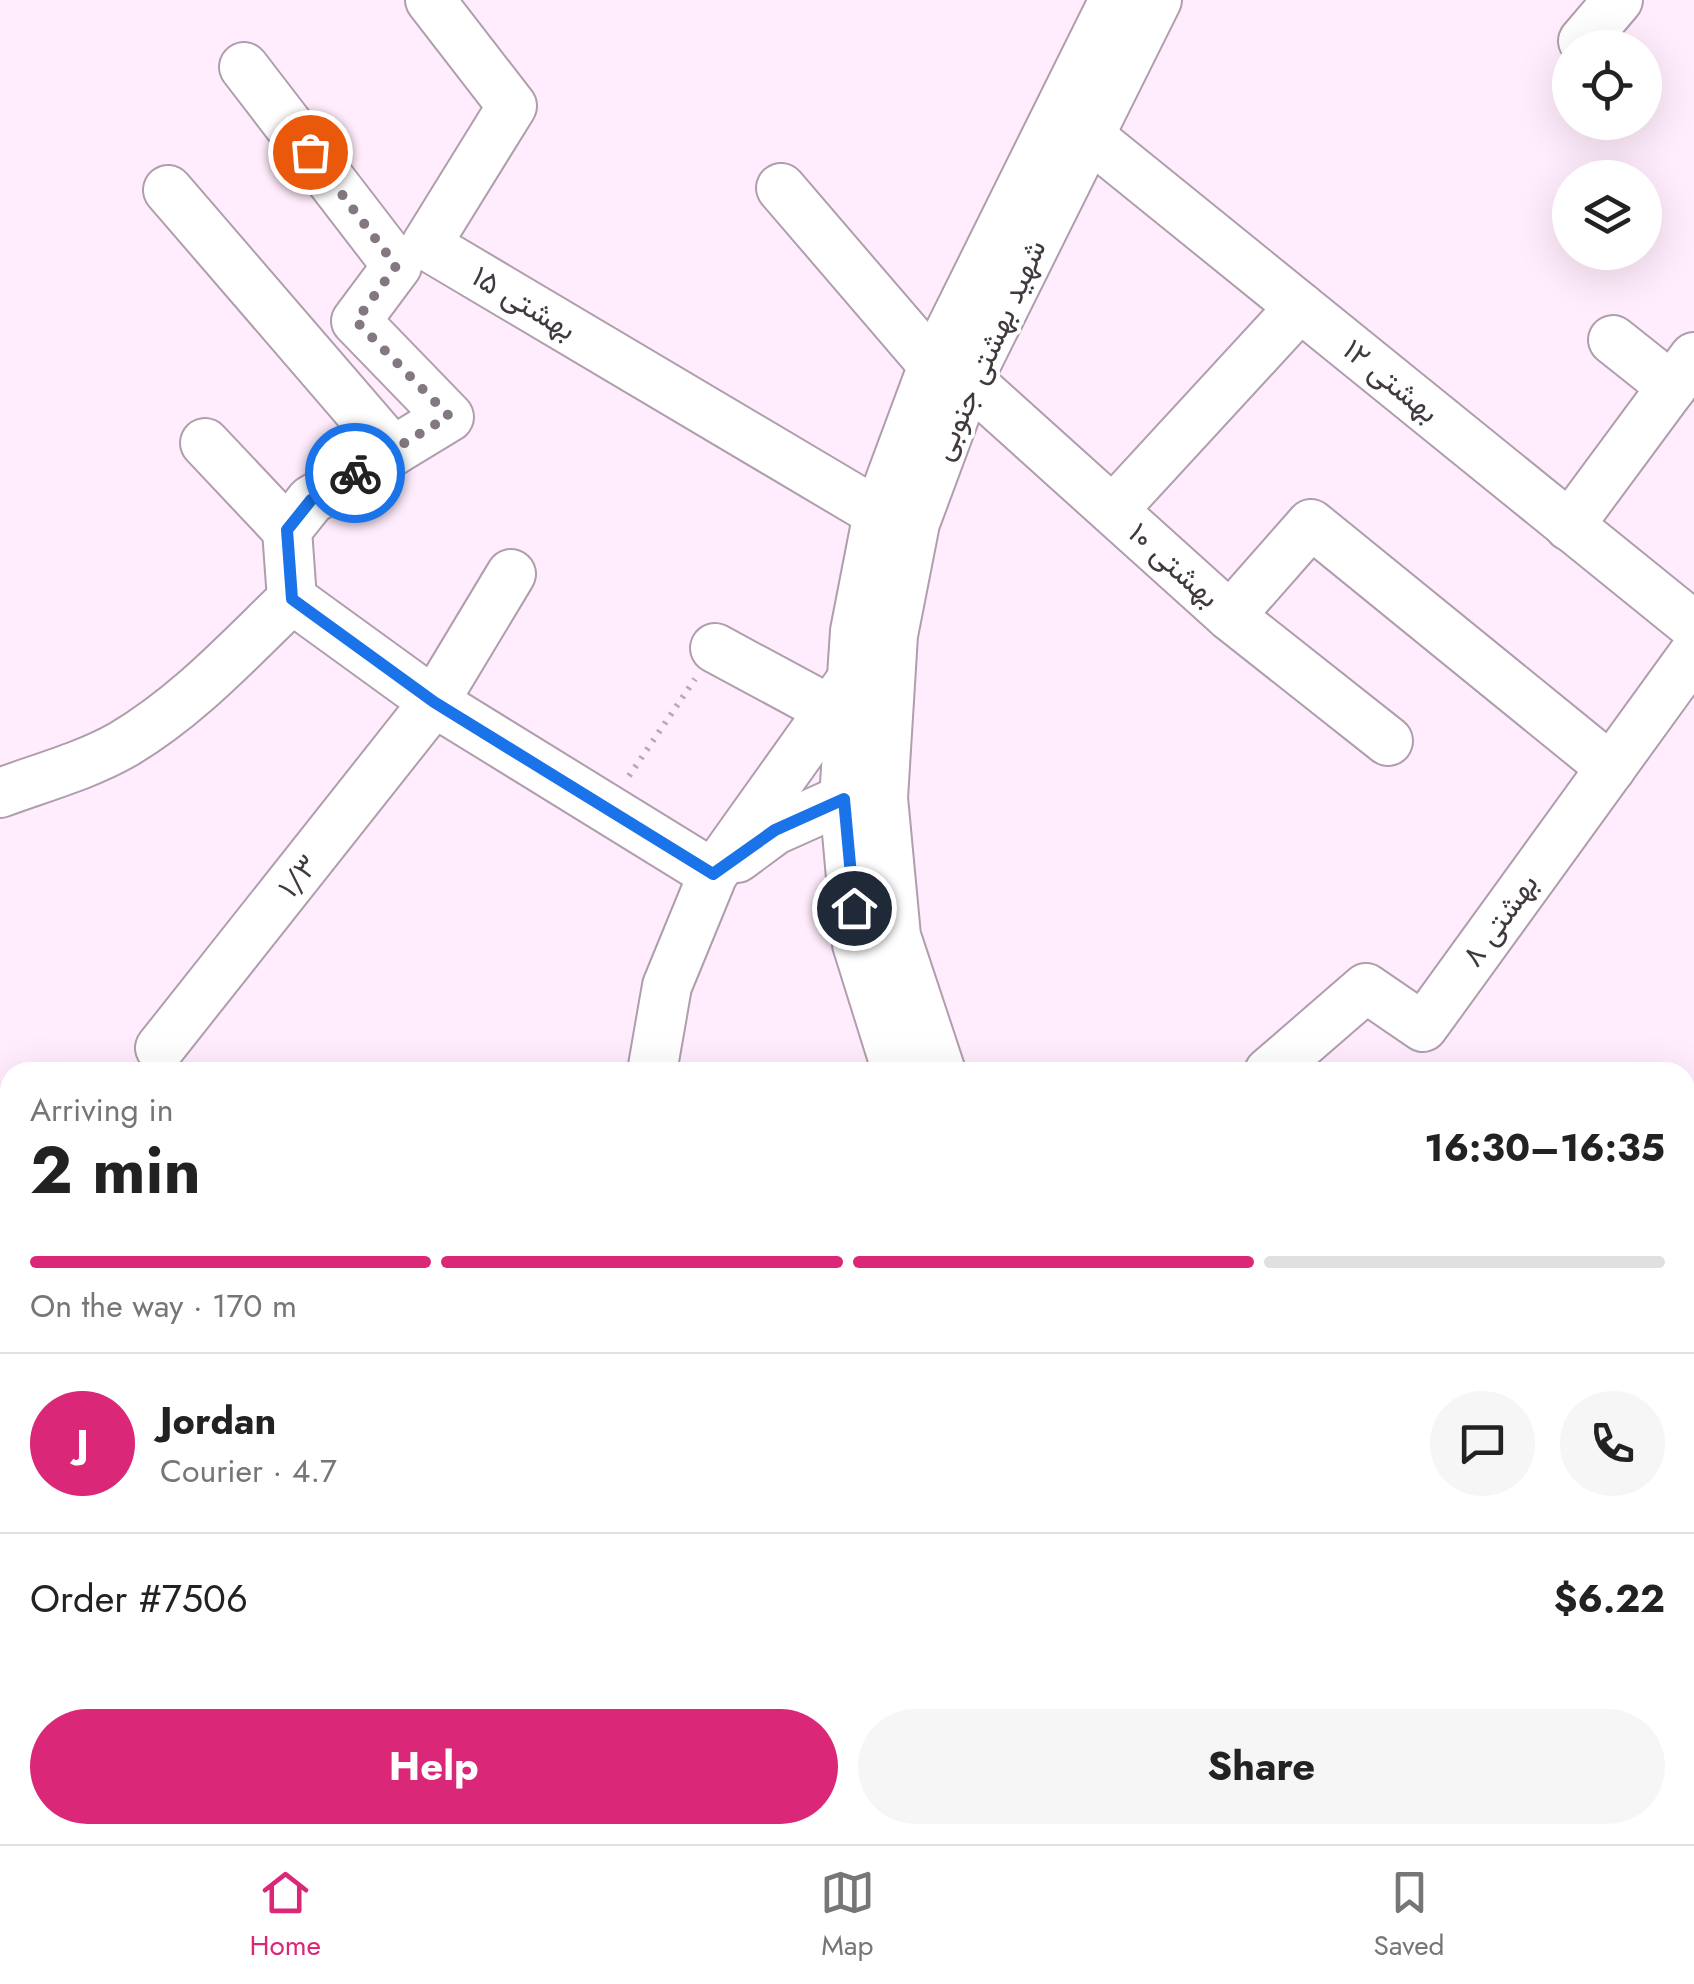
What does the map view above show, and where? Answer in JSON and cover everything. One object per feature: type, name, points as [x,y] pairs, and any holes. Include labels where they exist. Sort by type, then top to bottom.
[{"type":"street","name":"بهشتی ۱۵","points":[[430,0],[512,106],[426,245],[878,512]]},
{"type":"street","name":"شهید بهشتی جنوبی","points":[[937,1062],[896,936],[883,798],[893,635],[951,373],[1114,0]]},
{"type":"street","name":"شهید بهشتی جنوبی","points":[[893,1062],[857,944],[844,799],[841,695],[878,512],[951,373],[1089,136],[1157,0]]},
{"type":"street","points":[[1592,30],[1618,0]]},
{"type":"street","points":[[244,67],[396,266],[356,321],[449,416],[311,500],[287,530]]},
{"type":"street","name":"بهشتی ۱۲","points":[[1089,136],[1694,626]]},
{"type":"street","name":"بهشتی ۱۰","points":[[781,188],[951,373],[1113,510],[1230,616],[1388,740]]},
{"type":"street","points":[[168,190],[394,451]]},
{"type":"street","points":[[1113,510],[1300,307]]},
{"type":"street","points":[[1570,526],[1683,372],[1613,340]]},
{"type":"street","points":[[205,443],[287,530],[292,599],[434,702],[713,874]]},
{"type":"street","points":[[1230,616],[1310,524],[1611,768]]},
{"type":"street","name":"۱/۳","points":[[160,1048],[434,702],[511,574]]},
{"type":"street","points":[[0,793],[119,747],[156,723],[196,691],[292,599]]},
{"type":"street","points":[[654,1062],[668,986],[713,874],[841,695],[715,648]]},
{"type":"street","name":"بهشتی ۸","points":[[1281,1062],[1366,988],[1423,1027],[1694,653]]},
{"type":"street","points":[[713,874],[775,830],[844,799]]},
{"type":"path","points":[[607,809],[715,648]]},
{"type":"way so far","points":[[310,152],[396,266],[356,321],[449,416],[355,473]]},
{"type":"route","points":[[355,473],[311,500],[287,530],[292,599],[434,702],[713,874],[775,830],[844,799],[854,908]]}]
